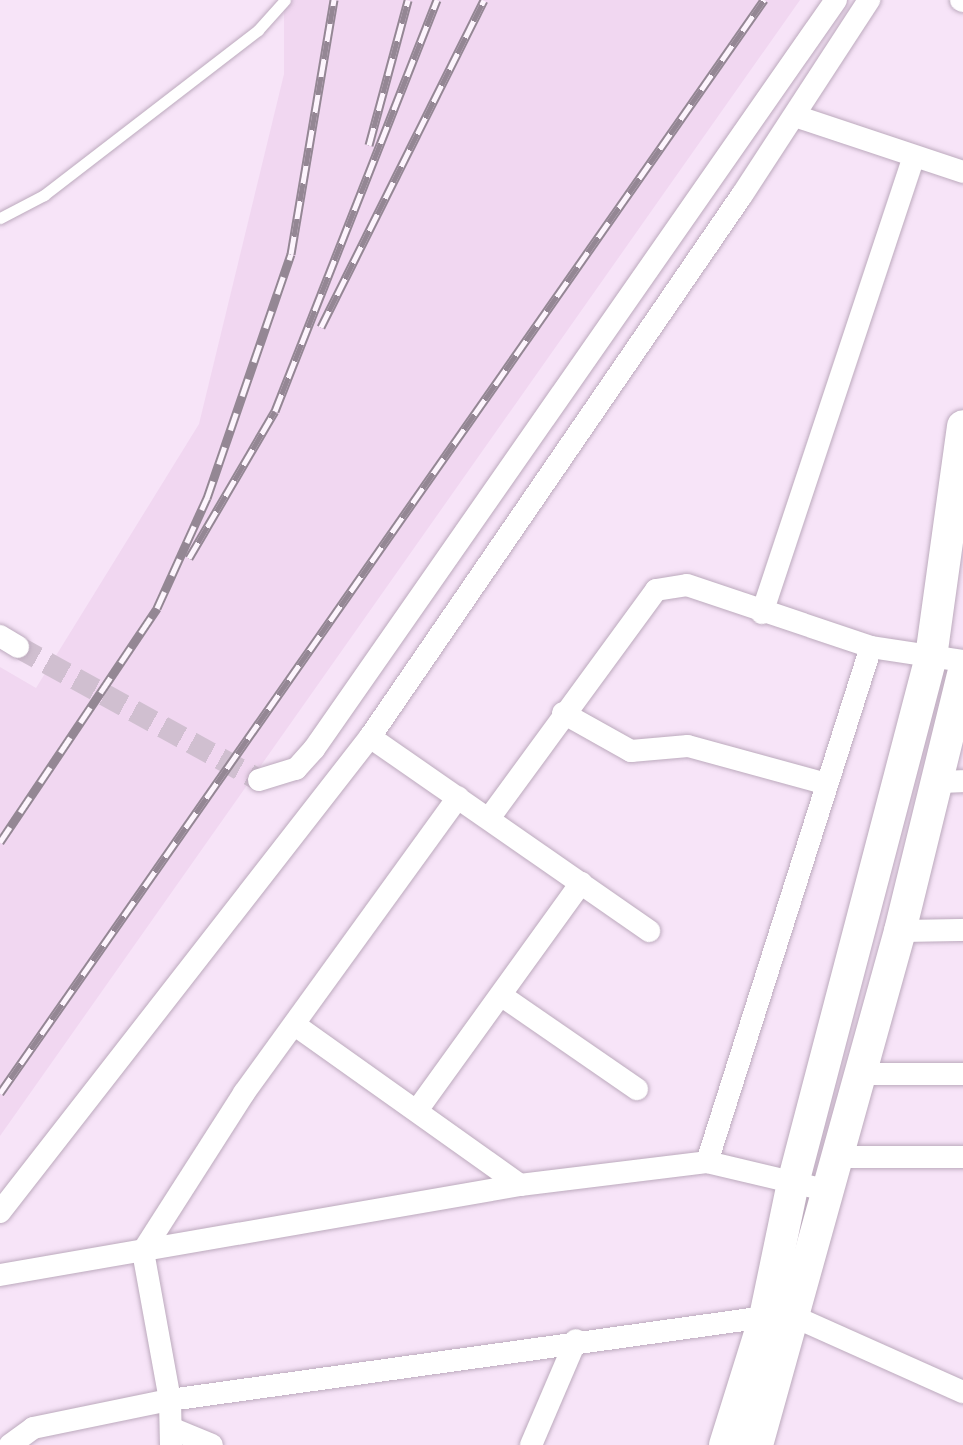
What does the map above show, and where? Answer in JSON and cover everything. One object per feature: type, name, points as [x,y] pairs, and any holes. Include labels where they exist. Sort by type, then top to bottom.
[{"type":"street","points":[[259,780],[296,769],[314,749],[836,0]]},
{"type":"street","points":[[0,1212],[370,737],[795,116],[869,0]]},
{"type":"street","points":[[795,116],[913,158],[963,172]]},
{"type":"street","points":[[762,613],[913,158]]},
{"type":"street","points":[[757,1445],[780,1317],[793,1183],[931,657],[963,426]]},
{"type":"street","points":[[490,817],[563,713],[656,590],[687,585],[762,613],[871,647],[963,661]]},
{"type":"street","points":[[707,1162],[871,647]]},
{"type":"street","points":[[725,1445],[780,1317],[836,1157],[900,931],[950,781],[963,675]]},
{"type":"street","points":[[563,713],[631,751],[688,746],[827,784]]},
{"type":"street","points":[[370,737],[490,817],[649,931]]},
{"type":"street","points":[[212,1445],[172,1437],[170,1400],[143,1251],[295,1025],[458,797]]},
{"type":"street","points":[[418,1109],[581,883]]},
{"type":"street","points":[[900,931],[963,930]]},
{"type":"street","points":[[502,996],[637,1089]]},
{"type":"street","points":[[295,1025],[418,1109],[520,1185]]},
{"type":"street","points":[[861,1074],[963,1074]]},
{"type":"street","points":[[836,1157],[963,1157]]},
{"type":"street","points":[[0,1275],[520,1185],[707,1162],[825,1190]]},
{"type":"street","points":[[10,1445],[33,1428],[170,1400],[576,1340],[780,1317],[963,1392]]},
{"type":"street","points":[[531,1445],[576,1340]]},
{"type":"lane","points":[[0,218],[56,185],[258,30],[285,0]]},
{"type":"shaded area","points":[[284,0],[800,0],[0,1136],[0,667],[36,688],[199,424],[284,74]]},
{"type":"tunnel","points":[[18,647],[259,780]]},
{"type":"railway","points":[[0,842],[157,608],[207,498],[291,254],[334,0]]},
{"type":"railway","points":[[369,145],[408,0]]},
{"type":"railway","points":[[189,558],[275,411],[437,0]]},
{"type":"railway","points":[[321,327],[484,0]]},
{"type":"railway","points":[[0,1093],[764,0]]}]
